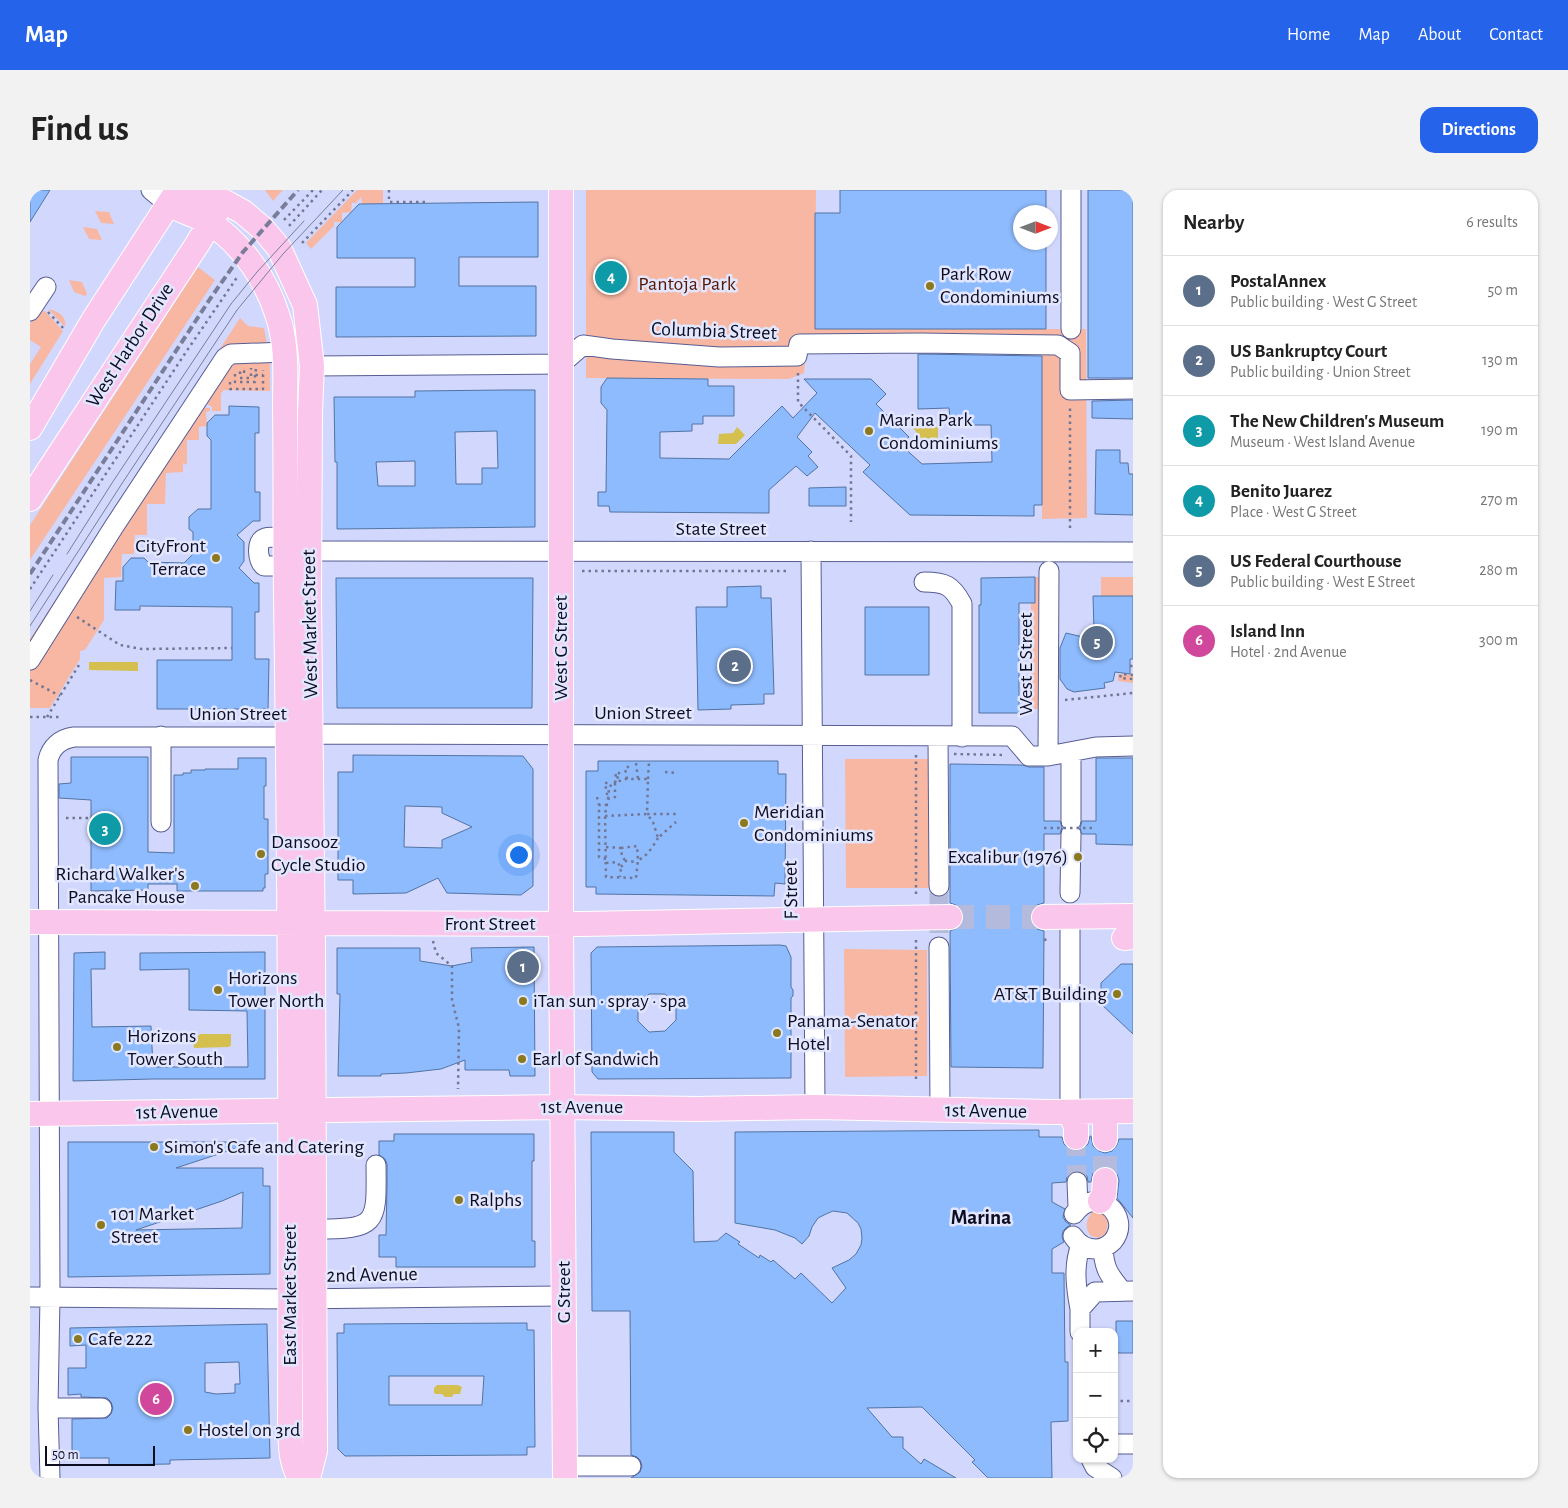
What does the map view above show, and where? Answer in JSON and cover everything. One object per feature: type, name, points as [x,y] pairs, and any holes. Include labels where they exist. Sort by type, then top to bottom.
[{"type":"main road","name":"West Market Street","points":[[194,190],[226,196],[263,229],[283,254],[304,305],[312,366],[309,584],[289,923],[290,1111]]},
{"type":"main road","name":"West G Street","points":[[561,190],[562,1107]]},
{"type":"main road","name":"West Harbor Drive","points":[[30,499],[226,196]]},
{"type":"main road","name":"West Market Street","points":[[174,197],[210,223],[243,252],[262,279],[278,317],[274,353],[286,480],[285,566],[300,735],[312,924],[314,1111]]},
{"type":"main road","name":"West Harbor Drive","points":[[30,428],[94,319],[174,197]]},
{"type":"main road","points":[[286,480],[293,487],[298,498],[299,526],[309,551]]},
{"type":"main road","points":[[285,538],[294,546],[300,558],[302,574],[309,584]]},
{"type":"main road","points":[[1044,928],[1070,916],[1133,916]]},
{"type":"main road","name":"Front Street","points":[[39,922],[561,924],[950,917]]},
{"type":"main road","name":"1st Avenue","points":[[39,1114],[562,1107],[697,1109],[815,1107],[1070,1112],[1133,1111]]},
{"type":"main road","name":"G Street","points":[[562,1107],[565,1472]]},
{"type":"main road","name":"East Market Street","points":[[290,1111],[291,1452],[294,1469],[300,1478]]},
{"type":"main road","name":"East Market Street","points":[[308,1478],[315,1452],[314,1111]]},
{"type":"main road","points":[[1070,1112],[1076,1127],[1076,1137]]},
{"type":"main road","points":[[1105,1112],[1105,1139]]},
{"type":"main road","points":[[290,1172],[301,1180],[306,1206],[314,1220]]},
{"type":"street","points":[[151,190],[174,197]]},
{"type":"street","points":[[1071,190],[1071,329]]},
{"type":"street","points":[[36,309],[46,286]]},
{"type":"street","name":"Columbia Street","points":[[561,364],[583,346],[719,357],[797,356],[799,344],[1058,345],[1070,353],[1070,390]]},
{"type":"street","points":[[30,660],[225,358],[236,363],[274,353]]},
{"type":"street","points":[[312,366],[561,364]]},
{"type":"street","points":[[1070,390],[1133,389]]},
{"type":"street","name":"State Street","points":[[309,551],[1133,552]]},
{"type":"street","name":"F Street","points":[[810,551],[815,1107]]},
{"type":"street","name":"West E Street","points":[[1048,756],[1049,571]]},
{"type":"street","points":[[924,582],[938,582],[948,585],[956,592],[962,604],[962,736]]},
{"type":"street","name":"Union Street","points":[[39,922],[49,754],[60,741],[74,737],[300,735],[1012,736],[1029,756]]},
{"type":"street","points":[[161,736],[161,822]]},
{"type":"street","points":[[938,736],[939,886]]},
{"type":"street","points":[[1029,756],[1048,756],[1096,746],[1133,746]]},
{"type":"street","points":[[1070,893],[1071,752]]},
{"type":"street","points":[[1070,916],[1070,1112]]},
{"type":"street","points":[[39,922],[39,1114],[50,1297],[48,1408],[50,1478]]},
{"type":"street","points":[[939,947],[940,1110]]},
{"type":"street","points":[[314,1220],[338,1229],[356,1228],[371,1218],[376,1202],[376,1165]]},
{"type":"street","points":[[1077,1182],[1089,1200],[1108,1204],[1114,1209],[1118,1216],[1119,1224],[1115,1239],[1103,1248],[1088,1248],[1077,1240],[1076,1290],[1080,1309],[1080,1328]]},
{"type":"street","points":[[1103,1248],[1107,1273],[1127,1291]]},
{"type":"street","points":[[1080,1309],[1095,1292],[1127,1291]]},
{"type":"street","name":"2nd Avenue","points":[[30,1297],[315,1298],[564,1296]]},
{"type":"street","points":[[48,1408],[102,1408]]},
{"type":"street","points":[[565,1472],[631,1466]]},
{"type":"street","points":[[1092,1468],[1112,1478]]},
{"type":"path","points":[[284,220],[313,190]]},
{"type":"path","points":[[289,226],[322,190]]},
{"type":"path","points":[[302,243],[353,190]]},
{"type":"path","points":[[389,190],[389,202],[427,202]]},
{"type":"path","points":[[30,589],[241,272]]},
{"type":"path","points":[[36,309],[69,333]]},
{"type":"path","points":[[236,363],[235,382],[256,382],[274,353]]},
{"type":"path","points":[[797,356],[798,402],[851,456],[851,522]]},
{"type":"path","points":[[236,363],[230,389],[263,389],[259,375]]},
{"type":"path","points":[[236,363],[251,366],[251,378],[240,378],[240,371],[244,371],[244,373]]},
{"type":"path","points":[[1070,390],[1070,528]]},
{"type":"path","points":[[582,571],[789,571]]},
{"type":"path","points":[[90,626],[120,645],[142,650],[232,648]]},
{"type":"path","points":[[47,717],[79,665]]},
{"type":"path","points":[[1133,675],[1121,674],[1120,678],[1133,680]]},
{"type":"path","points":[[30,680],[60,696]]},
{"type":"path","points":[[1049,701],[1133,693]]},
{"type":"path","points":[[30,717],[61,717]]},
{"type":"path","points":[[948,754],[1029,756]]},
{"type":"path","points":[[916,755],[916,894]]},
{"type":"path","points":[[649,762],[647,814],[653,822],[658,838]]},
{"type":"path","points":[[627,779],[625,768],[628,767],[628,763]]},
{"type":"path","points":[[636,763],[638,779]]},
{"type":"path","points":[[665,772],[676,773]]},
{"type":"path","points":[[608,799],[615,797],[616,783],[627,779],[648,779]]},
{"type":"path","points":[[606,846],[621,848],[637,846],[636,878],[606,877],[605,816],[611,787],[610,783],[605,783],[608,799]]},
{"type":"path","points":[[597,797],[599,806],[599,857],[606,861],[616,862],[621,867]]},
{"type":"path","points":[[599,806],[606,805]]},
{"type":"path","points":[[605,816],[676,814]]},
{"type":"path","points":[[66,818],[90,818]]},
{"type":"path","points":[[621,848],[622,857],[626,861],[638,861],[651,849],[658,838],[676,822]]},
{"type":"path","points":[[1044,828],[1096,828]]},
{"type":"path","points":[[616,862],[622,857]]},
{"type":"path","points":[[620,877],[621,867],[626,861]]},
{"type":"path","points":[[432,924],[432,939],[436,953],[452,966],[452,1000],[459,1028],[458,1087]]},
{"type":"path","points":[[1044,928],[1050,939]]},
{"type":"path","points":[[916,940],[916,1080]]},
{"type":"path","points":[[1118,1401],[1133,1401]]},
{"type":"green space","points":[[265,190],[283,190],[273,201]]},
{"type":"green space","points":[[357,190],[383,190],[383,204],[362,204],[361,197],[356,203],[352,203],[351,212],[342,213],[342,222],[334,222],[334,226],[311,249],[306,243]]},
{"type":"green space","name":"Pantoja Park","points":[[586,190],[816,190],[815,329],[1086,329],[1087,518],[1042,519],[1042,355],[918,352],[806,354],[804,373],[789,379],[586,378]]},
{"type":"green space","points":[[95,211],[109,212],[114,224],[101,223]]},
{"type":"green space","points":[[83,227],[97,229],[102,240],[89,239]]},
{"type":"green space","points":[[198,267],[215,280],[30,560],[30,525]]},
{"type":"green space","points":[[69,280],[82,282],[87,294],[85,296],[74,292]]},
{"type":"green space","points":[[48,309],[55,311],[63,317],[65,327]]},
{"type":"green space","points":[[45,311],[63,331],[30,384],[30,364],[41,347],[30,340],[30,324],[37,312]]},
{"type":"green space","points":[[240,318],[248,326],[264,328],[270,360],[270,391],[223,390],[221,393],[221,411],[212,411],[212,407],[207,404],[205,408],[210,408],[210,411],[206,412],[207,426],[199,427],[199,440],[187,440],[187,465],[183,463],[183,472],[166,473],[165,504],[147,504],[147,535],[135,535],[134,554],[122,554],[121,577],[104,578],[104,620],[85,650],[80,651],[80,659],[50,708],[30,708],[30,639]]},
{"type":"green space","points":[[1035,577],[1044,577],[1044,709],[1030,709],[1031,603],[1035,603]]},
{"type":"green space","points":[[1101,577],[1133,577],[1133,596],[1101,596]]},
{"type":"green space","points":[[1118,674],[1133,675],[1133,683],[1118,681]]},
{"type":"green space","points":[[845,759],[929,759],[929,888],[846,888]]},
{"type":"green space","points":[[844,949],[927,950],[927,1076],[845,1077]]},
{"type":"green space","points":[[1094,1210],[1103,1211],[1108,1222],[1106,1233],[1099,1238],[1091,1236],[1087,1230],[1089,1216]]},
{"type":"shaded area","points":[[921,420],[926,426],[938,427],[938,440],[922,439],[913,428]]},
{"type":"shaded area","points":[[737,427],[745,435],[736,444],[718,444],[719,434],[733,433]]},
{"type":"shaded area","points":[[89,662],[138,662],[138,671],[89,670]]},
{"type":"shaded area","points":[[200,1034],[231,1034],[231,1045],[229,1047],[194,1048],[193,1042]]},
{"type":"shaded area","points":[[437,1385],[458,1385],[462,1387],[460,1394],[445,1397],[442,1394],[434,1393],[434,1388]]},
{"type":"building","points":[[30,190],[50,190],[30,222]]},
{"type":"building","name":"Park Row Condominiums","points":[[840,190],[1046,190],[1046,205],[1013,205],[1013,250],[1046,250],[1046,329],[815,329],[815,213],[840,213]]},
{"type":"building","points":[[1088,190],[1133,190],[1133,378],[1088,378]]},
{"type":"building","points":[[538,202],[538,257],[459,257],[459,286],[536,286],[536,336],[336,337],[336,287],[415,287],[415,258],[337,258],[337,227],[359,204]]},
{"type":"building","points":[[918,354],[1042,356],[1042,505],[1034,505],[1034,516],[910,515],[863,472],[870,465],[815,413],[797,437],[812,452],[808,456],[818,467],[807,476],[796,466],[769,490],[769,513],[610,512],[609,506],[598,506],[598,492],[606,492],[607,410],[601,403],[601,387],[607,378],[708,379],[708,386],[734,386],[734,416],[703,416],[703,424],[692,424],[692,431],[660,432],[660,458],[729,459],[782,406],[793,418],[817,393],[804,379],[871,379],[886,394],[876,404],[909,437],[901,445],[922,464],[992,462],[991,425],[964,425],[963,418],[950,418],[949,408],[918,409]]},
{"type":"building","points":[[535,390],[535,527],[337,529],[337,462],[335,462],[334,397],[415,397],[415,391]],"holes":[[[497,431],[498,468],[482,468],[482,484],[456,484],[455,432]],[[415,461],[415,486],[378,486],[376,462]]]},
{"type":"building","points":[[1133,400],[1133,419],[1092,418],[1092,401]]},
{"type":"building","name":"CityFront Terrace","points":[[229,406],[259,407],[259,433],[255,433],[255,492],[260,492],[260,521],[253,521],[237,535],[244,542],[244,561],[239,568],[254,583],[259,583],[259,612],[255,612],[255,659],[269,659],[268,709],[157,709],[157,660],[232,660],[232,607],[140,606],[140,610],[115,610],[116,581],[123,581],[123,567],[131,558],[144,558],[148,562],[184,563],[193,554],[193,532],[189,529],[189,517],[198,509],[211,509],[211,440],[207,436],[207,423],[215,415],[229,415]]},
{"type":"building","points":[[1096,450],[1120,450],[1120,463],[1128,463],[1129,474],[1133,474],[1133,515],[1095,514]]},
{"type":"building","points":[[846,487],[846,506],[809,506],[809,488]]},
{"type":"building","points":[[1035,577],[1035,603],[1019,603],[1019,713],[979,713],[979,605],[981,605],[981,578]]},
{"type":"building","points":[[336,578],[533,578],[532,708],[337,708]]},
{"type":"building","points":[[761,586],[761,598],[771,598],[774,694],[764,694],[764,704],[731,705],[731,709],[698,710],[696,607],[727,607],[727,587]]},
{"type":"building","points":[[1093,596],[1133,596],[1133,659],[1130,659],[1130,674],[1115,672],[1113,681],[1104,683],[1105,688],[1074,692],[1067,689],[1060,679],[1060,648],[1066,633],[1083,637],[1083,631],[1094,631]]},
{"type":"building","points":[[865,607],[929,607],[929,675],[865,675]]},
{"type":"building","points":[[353,755],[523,756],[533,769],[533,886],[521,895],[447,893],[438,878],[406,893],[353,894],[353,880],[338,880],[338,772],[353,772]],"holes":[[[405,806],[442,807],[442,813],[472,827],[442,840],[442,848],[404,847]]]},
{"type":"building","points":[[71,757],[148,757],[148,852],[174,853],[174,775],[191,773],[191,770],[238,769],[238,758],[266,758],[264,819],[268,819],[268,874],[265,874],[265,888],[263,888],[263,891],[177,891],[177,884],[148,884],[148,890],[91,891],[91,800],[59,798],[59,784],[71,783]]},
{"type":"building","points":[[1096,758],[1133,758],[1133,845],[1096,844],[1096,834],[1082,834],[1080,828],[1082,821],[1096,821]]},
{"type":"building","points":[[598,761],[778,761],[778,774],[786,774],[785,884],[775,883],[774,896],[596,894],[596,887],[586,887],[586,771],[598,771]]},
{"type":"building","points":[[950,764],[1044,767],[1044,821],[1060,821],[1062,827],[1060,834],[1044,834],[1044,903],[1037,905],[1032,910],[1030,917],[1032,924],[1037,929],[1044,931],[1043,1068],[951,1067],[950,931],[962,924],[964,917],[956,905],[950,903]]},
{"type":"building","points":[[786,946],[791,957],[791,987],[793,990],[791,998],[791,1078],[598,1079],[592,1072],[591,953],[597,947]],"holes":[[[649,994],[665,994],[676,1005],[676,1020],[665,1031],[649,1032],[638,1021],[638,1005]]]},
{"type":"building","points":[[534,947],[535,1076],[510,1076],[509,1070],[465,1070],[465,1060],[441,1069],[381,1074],[381,1076],[338,1076],[340,994],[337,994],[337,948],[420,948],[420,961],[452,966],[472,962],[471,948]]},
{"type":"building","points":[[105,952],[105,969],[91,969],[92,1027],[151,1026],[153,1067],[248,1067],[247,1011],[189,1010],[189,969],[140,970],[140,953],[265,952],[265,1079],[73,1081],[74,953]]},
{"type":"building","name":"AT&T Building","points":[[1121,964],[1133,964],[1133,1034],[1101,1004],[1101,983]]},
{"type":"building","points":[[1039,1130],[1039,1137],[1062,1137],[1064,1144],[1076,1151],[1088,1144],[1090,1136],[1093,1146],[1105,1153],[1112,1151],[1119,1139],[1133,1139],[1133,1218],[1117,1198],[1119,1180],[1112,1168],[1105,1166],[1099,1168],[1093,1173],[1091,1182],[1088,1182],[1087,1176],[1083,1172],[1077,1171],[1067,1177],[1066,1182],[1052,1183],[1052,1202],[1065,1209],[1063,1217],[1071,1225],[1063,1231],[1062,1237],[1064,1242],[1052,1249],[1052,1273],[1064,1273],[1065,1362],[1068,1362],[1068,1421],[1051,1422],[1052,1478],[988,1478],[972,1462],[975,1460],[922,1407],[867,1408],[892,1437],[903,1437],[903,1448],[921,1464],[924,1459],[956,1478],[631,1478],[640,1472],[642,1466],[637,1457],[631,1455],[630,1311],[592,1311],[591,1132],[674,1132],[674,1152],[693,1171],[694,1242],[717,1241],[726,1233],[740,1242],[738,1244],[759,1258],[760,1255],[771,1262],[773,1260],[795,1279],[801,1273],[832,1303],[846,1288],[832,1268],[849,1260],[856,1254],[861,1245],[862,1238],[858,1223],[847,1213],[833,1211],[818,1218],[809,1236],[802,1244],[795,1238],[775,1230],[735,1223],[735,1132]]},
{"type":"building","name":"Ralphs","points":[[394,1134],[534,1134],[532,1241],[535,1241],[535,1267],[396,1267],[396,1257],[379,1257],[379,1235],[386,1235],[387,1164],[385,1159],[379,1155],[379,1141],[394,1141]]},
{"type":"building","name":"101 Market Street","points":[[68,1142],[249,1142],[249,1144],[176,1168],[263,1168],[263,1186],[270,1186],[270,1274],[68,1277]],"holes":[[[243,1192],[242,1228],[136,1230]]]},
{"type":"building","points":[[1116,1321],[1133,1321],[1133,1353],[1118,1353],[1118,1328],[1116,1328]]},
{"type":"building","points":[[527,1323],[527,1330],[534,1330],[535,1447],[527,1447],[527,1455],[345,1456],[338,1449],[337,1333],[344,1333],[344,1324]],"holes":[[[389,1376],[484,1376],[482,1405],[389,1405]]]},
{"type":"building","points":[[267,1324],[270,1458],[170,1460],[170,1464],[109,1465],[109,1458],[72,1458],[72,1419],[107,1418],[113,1408],[107,1398],[81,1397],[81,1394],[68,1395],[68,1368],[86,1368],[86,1345],[70,1346],[70,1328]],"holes":[[[239,1362],[240,1384],[235,1384],[235,1393],[216,1394],[205,1392],[205,1363]]]},
{"type":"tunnel","points":[[939,886],[939,947]]},
{"type":"tunnel","points":[[950,917],[1044,917]]},
{"type":"tunnel","points":[[1076,1137],[1077,1182]]},
{"type":"tunnel","points":[[1105,1139],[1105,1180]]},
{"type":"tram line","points":[[30,626],[237,310],[283,254],[343,190]]},
{"type":"tram line","points":[[67,554],[231,304],[257,272],[304,221]]},
{"type":"tram line","points":[[30,611],[53,575]]},
{"type":"railway","points":[[30,574],[210,299],[243,252],[298,190]]},
{"type":"place","name":"Benito Juarez","points":[[611,277]]},
{"type":"place","name":"Park Row Condominiums","points":[[930,286]]},
{"type":"place","name":"Marina Park Condominiums","points":[[869,431]]},
{"type":"place","name":"CityFront Terrace","points":[[216,558]]},
{"type":"place","name":"US Federal Courthouse","points":[[1097,642]]},
{"type":"place","name":"US Bankruptcy Court","points":[[735,666]]},
{"type":"place","name":"Meridian Condominiums","points":[[744,823]]},
{"type":"place","name":"The New Children's Museum","points":[[105,829]]},
{"type":"place","name":"Dansooz Cycle Studio","points":[[261,854]]},
{"type":"place","name":"Excalibur (1976)","points":[[1078,857]]},
{"type":"place","name":"Richard Walker's Pancake House","points":[[195,886]]},
{"type":"place","name":"PostalAnnex","points":[[523,967]]},
{"type":"place","name":"Horizons Tower North","points":[[218,990]]},
{"type":"place","name":"AT&T Building","points":[[1117,994]]},
{"type":"place","name":"iTan sun · spray · spa","points":[[523,1001]]},
{"type":"place","name":"Panama-Senator Hotel","points":[[777,1033]]},
{"type":"place","name":"Horizons Tower South","points":[[117,1047]]},
{"type":"place","name":"Earl of Sandwich","points":[[522,1059]]},
{"type":"place","name":"Simon's Cafe and Catering","points":[[154,1147]]},
{"type":"place","name":"Ralphs","points":[[459,1200]]},
{"type":"place","name":"101 Market Street","points":[[101,1225]]},
{"type":"place","name":"Cafe 222","points":[[78,1339]]},
{"type":"place","name":"Island Inn","points":[[156,1399]]},
{"type":"place","name":"Hostel on 3rd","points":[[188,1430]]},
{"type":"district","name":"Marina","points":[[981,1217]]}]
